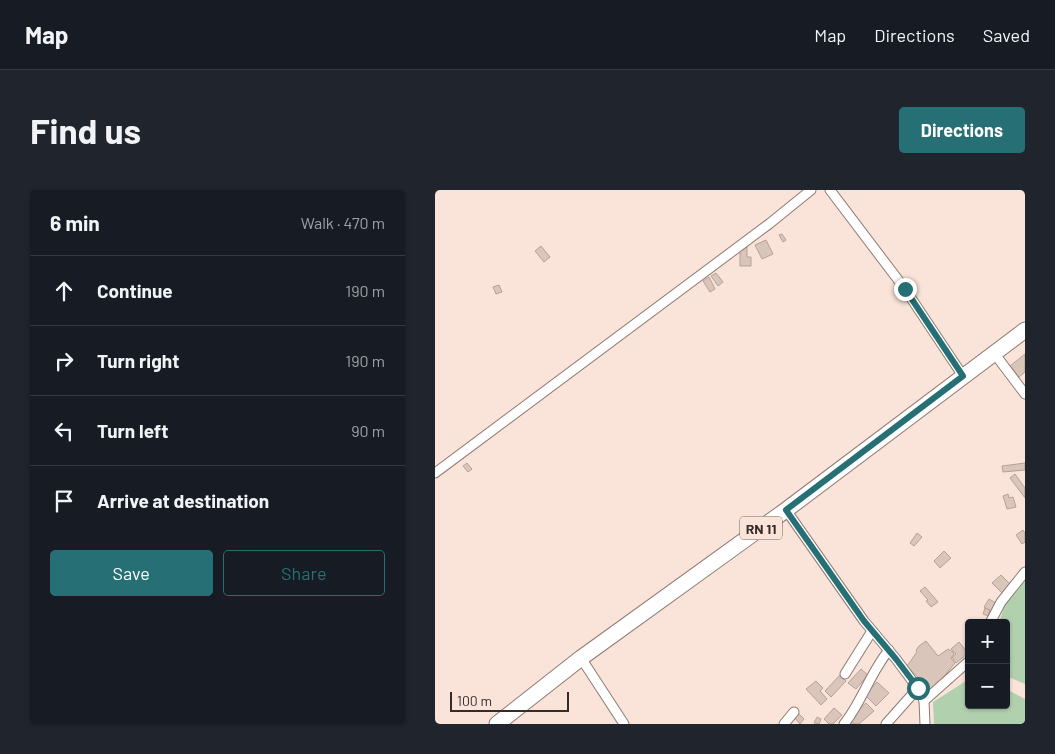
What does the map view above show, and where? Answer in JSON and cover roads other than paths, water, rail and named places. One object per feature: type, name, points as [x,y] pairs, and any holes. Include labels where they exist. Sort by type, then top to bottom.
[{"type":"main road","name":"RN 11","points":[[497,724],[581,658],[786,510],[1025,330]]},
{"type":"street","points":[[436,469],[769,224],[811,190]]},
{"type":"street","points":[[830,190],[905,289],[963,376]]},
{"type":"street","points":[[994,353],[1025,394]]},
{"type":"street","points":[[786,510],[873,631],[918,688],[924,701],[925,724]]},
{"type":"street","points":[[992,619],[1001,602],[1025,572]]},
{"type":"street","points":[[845,674],[873,631]]},
{"type":"street","points":[[844,724],[855,709],[879,662],[889,650]]},
{"type":"street","points":[[581,658],[624,724]]},
{"type":"street","points":[[924,701],[966,664]]},
{"type":"street","points":[[886,724],[918,688]]},
{"type":"street","points":[[784,724],[793,712]]}]
